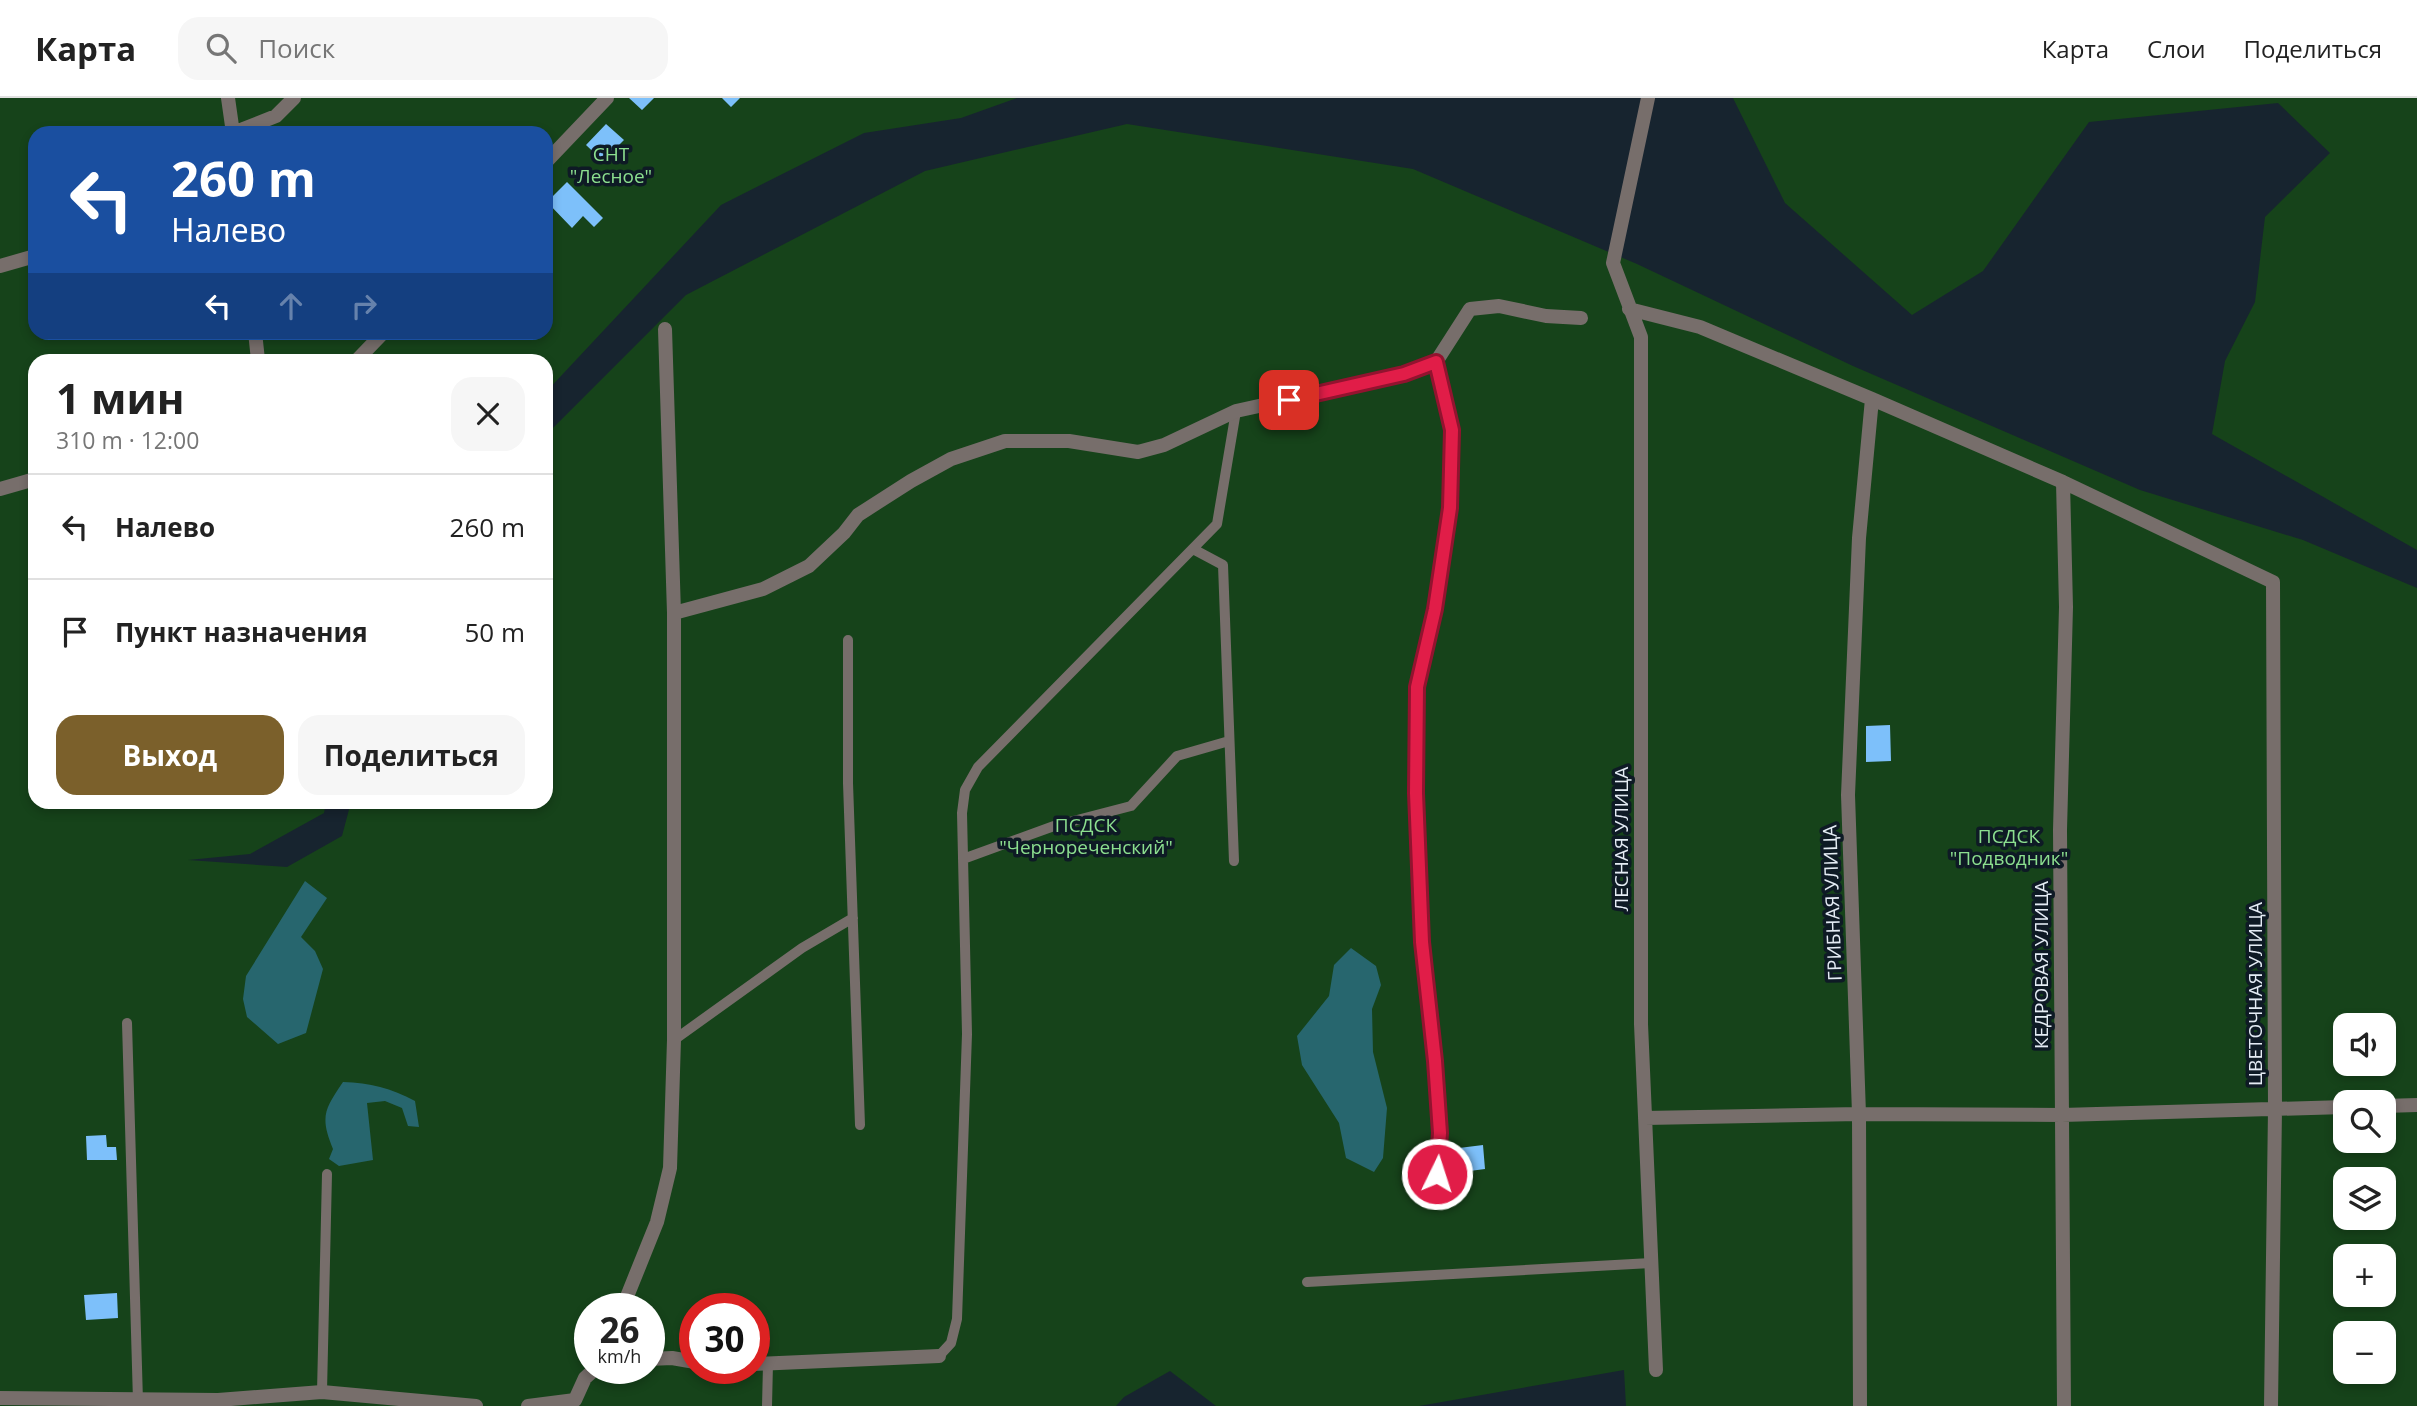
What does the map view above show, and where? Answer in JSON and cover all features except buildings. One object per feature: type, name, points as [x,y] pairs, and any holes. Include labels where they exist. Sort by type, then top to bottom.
[{"type":"street","points":[[228,98],[232,126]]},
{"type":"street","points":[[251,126],[276,116],[294,98]]},
{"type":"street","points":[[553,155],[607,98]]},
{"type":"street","name":"ЛЕСНАЯ УЛИЦА","points":[[1648,98],[1613,263],[1641,337],[1641,1024],[1656,1370]]},
{"type":"street","points":[[0,266],[28,258]]},
{"type":"street","points":[[674,613],[764,589],[809,566],[844,533],[858,515],[911,481],[951,459],[1004,441],[1069,441],[1138,452],[1164,445],[1236,411],[1404,374],[1436,362],[1470,309],[1499,306],[1546,316],[1581,318]]},
{"type":"street","points":[[1629,309],[1700,327],[2063,482]]},
{"type":"street","points":[[628,1293],[657,1222],[670,1168],[674,1040],[674,613],[665,329]]},
{"type":"street","points":[[363,354],[376,340]]},
{"type":"street","points":[[1436,362],[1452,430],[1450,508],[1435,609],[1417,687],[1416,753],[1422,942],[1440,1133],[1437,1174]]},
{"type":"street","name":"ГРИБНАЯ УЛИЦА","points":[[1860,1406],[1860,1114],[1848,796],[1859,538],[1872,399]]},
{"type":"street","points":[[0,489],[28,481]]},
{"type":"street","name":"ЦВЕТОЧНАЯ УЛИЦА","points":[[2063,482],[2273,582],[2275,1109],[2271,1406]]},
{"type":"street","name":"КЕДРОВАЯ УЛИЦА","points":[[2063,482],[2066,607],[2060,830],[2064,1406]]},
{"type":"street","points":[[2396,1106],[2417,1105]]},
{"type":"street","points":[[1646,1118],[1860,1114],[2062,1115],[2333,1107]]},
{"type":"street","points":[[770,1364],[939,1356]]},
{"type":"street","points":[[528,1406],[576,1403],[583,1384]]},
{"type":"street","points":[[0,1398],[36,1402],[218,1403],[322,1392],[404,1402],[476,1406]]},
{"type":"lane","points":[[939,1356],[951,1343],[957,1319],[967,1034],[962,813],[965,790],[978,767],[1217,524],[1236,411]]},
{"type":"lane","points":[[1193,549],[1223,565],[1234,862]]},
{"type":"lane","points":[[848,640],[848,783],[860,1125]]},
{"type":"lane","points":[[963,859],[1054,826],[1131,806],[1177,756],[1229,741]]},
{"type":"lane","points":[[674,1040],[802,948],[853,918]]},
{"type":"lane","points":[[127,1023],[138,1401]]},
{"type":"lane","points":[[322,1392],[327,1174]]},
{"type":"lane","points":[[1307,1282],[1651,1263]]},
{"type":"lane","points":[[764,1384],[767,1406]]},
{"type":"green space","name":"ПСДСК \"Чернореченский\"","points":[[0,98],[1017,98],[961,118],[864,133],[721,205],[553,385],[553,354],[28,354],[28,809],[325,809],[324,813],[250,854],[188,860],[287,867],[342,836],[349,809],[553,809],[553,428],[686,295],[925,171],[1127,124],[1413,169],[1637,264],[1853,366],[2140,490],[2303,540],[2417,588],[2417,1406],[1626,1406],[1624,1370],[1419,1406],[1216,1406],[1170,1371],[1124,1397],[1116,1406],[0,1406]]},
{"type":"green space","points":[[1733,98],[2417,98],[2417,550],[2212,434],[2225,361],[2255,302],[2265,217],[2330,153],[2278,103],[2089,122],[1983,271],[1912,315],[1785,203]]},
{"type":"water","points":[[305,881],[327,898],[301,937],[315,951],[323,969],[306,1033],[278,1044],[247,1017],[243,999],[246,976]]},
{"type":"water","points":[[1351,948],[1376,966],[1381,985],[1372,1009],[1373,1052],[1387,1108],[1383,1158],[1374,1172],[1346,1158],[1339,1123],[1302,1065],[1297,1036],[1329,996],[1334,965]]},
{"type":"water","points":[[343,1082],[380,1087],[415,1101],[419,1127],[408,1126],[402,1108],[385,1101],[367,1103],[373,1160],[339,1166],[329,1159],[333,1149],[325,1121],[328,1107]]},
{"type":"route","points":[[1289,400],[1404,374],[1436,362],[1452,430],[1450,508],[1435,609],[1417,687],[1418,878],[1440,1133],[1437,1174]]},
{"type":"park label","name":"СНТ \"Лесное\"","points":[[611,165]]},
{"type":"park label","name":"ПСДСК \"Подводник\"","points":[[2009,847]]}]
